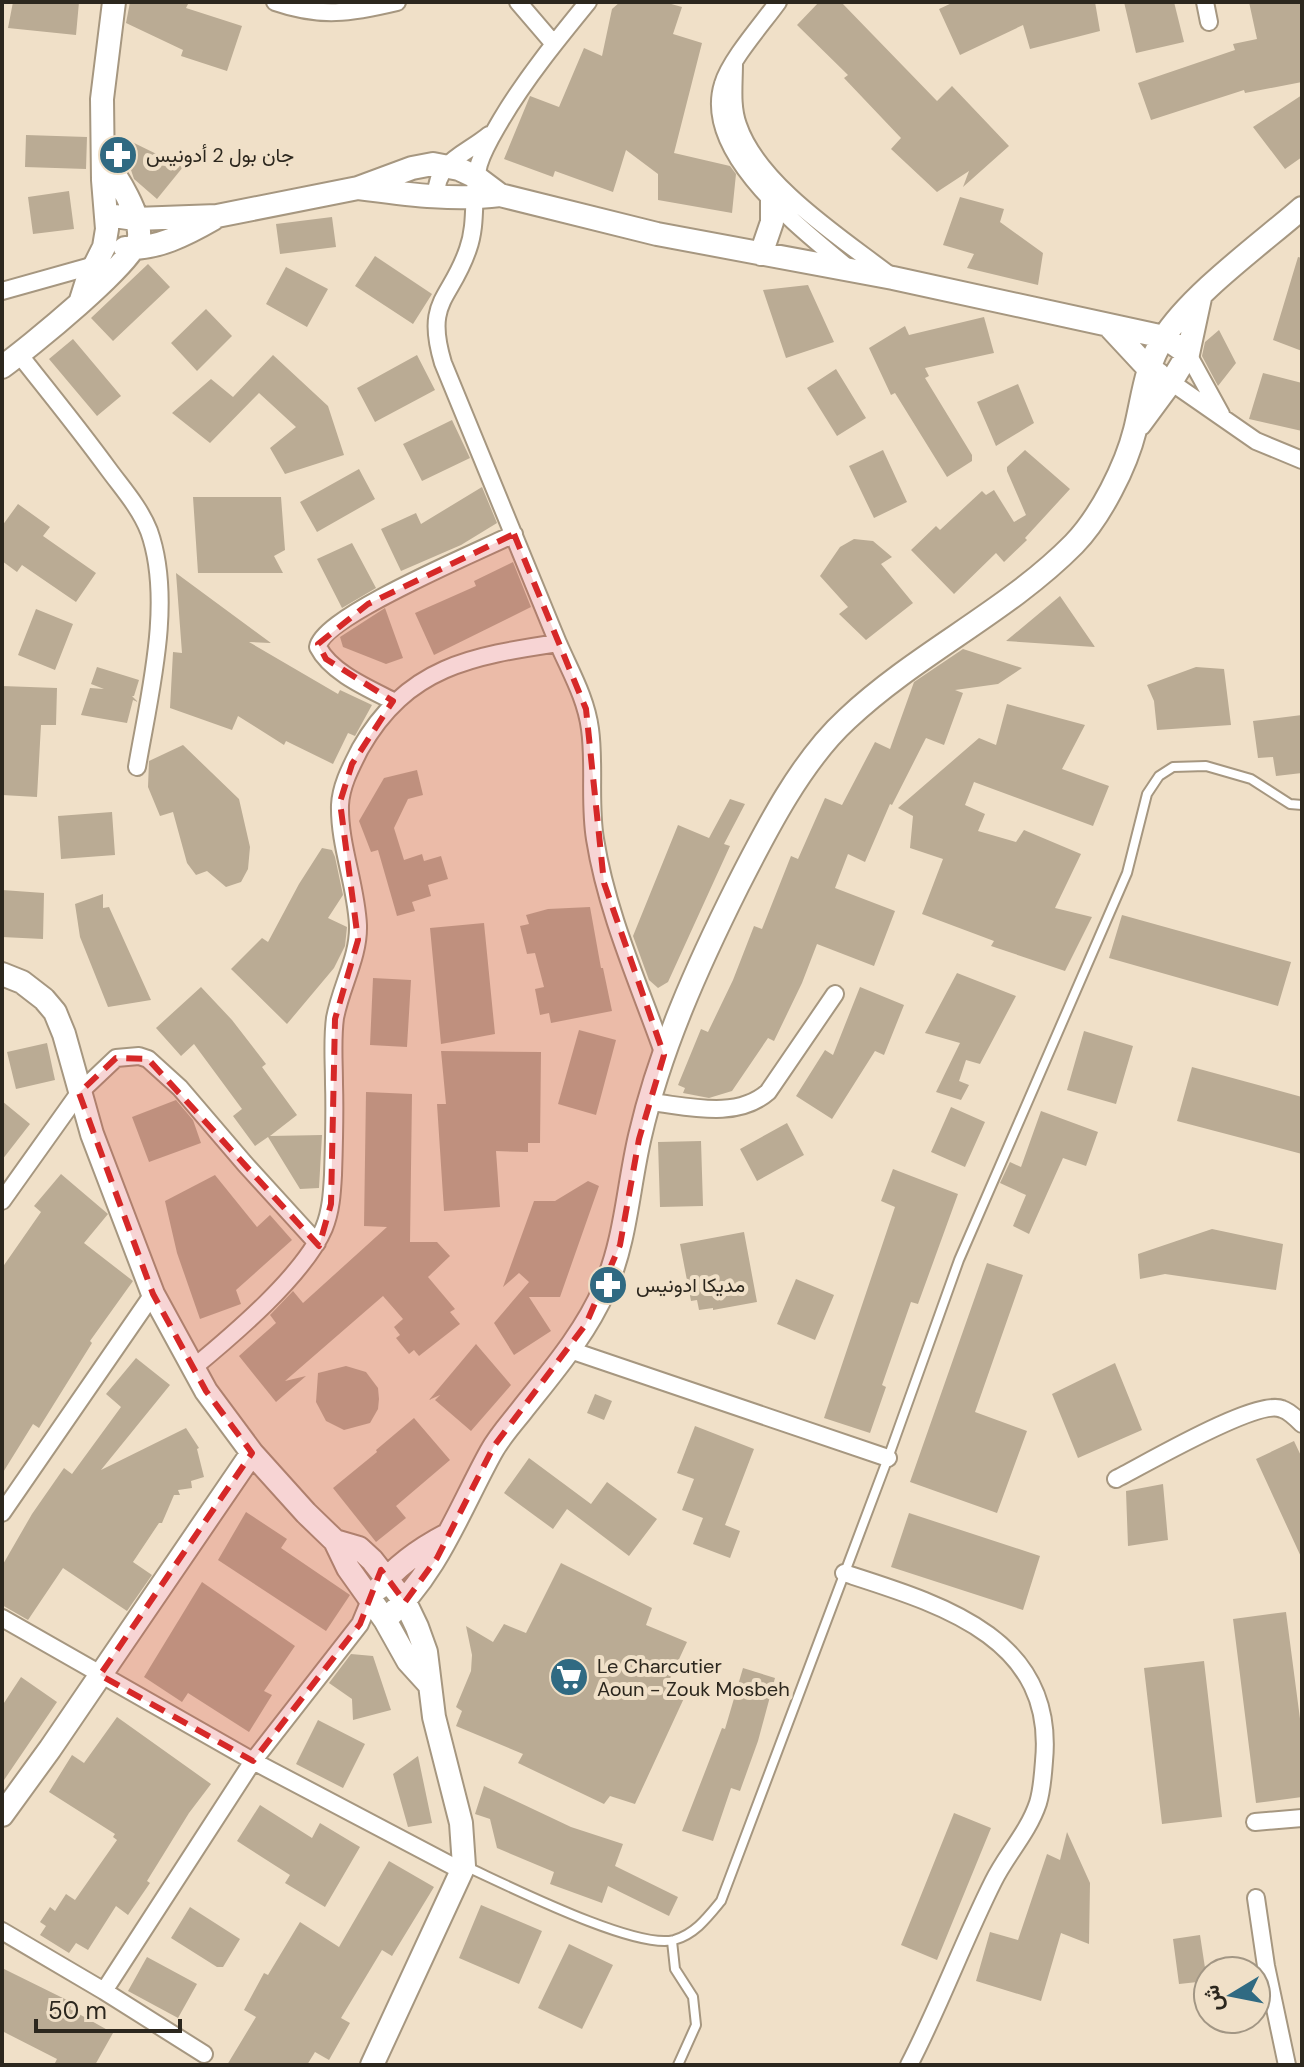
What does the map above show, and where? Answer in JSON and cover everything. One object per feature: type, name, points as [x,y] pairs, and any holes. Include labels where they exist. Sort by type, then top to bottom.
[{"type":"main road","points":[[81,300],[100,256],[107,215],[103,180],[102,99],[114,2]]},
{"type":"main road","points":[[10,360],[104,283],[135,249],[139,239],[135,219],[117,177],[104,160]]},
{"type":"main road","points":[[107,215],[135,219],[217,216],[358,188],[412,168],[445,165],[475,188],[603,222],[848,268],[1164,337],[1188,354]]},
{"type":"main road","points":[[358,188],[436,196],[475,188]]},
{"type":"main road","points":[[761,254],[772,222],[772,199]]},
{"type":"main road","points":[[385,1620],[405,1602],[437,1558],[494,1446],[570,1350],[603,1294],[613,1269],[626,1216],[639,1139],[664,1055],[695,975],[737,887],[776,816],[812,760],[844,721],[894,679],[1023,589],[1077,541],[1122,473],[1135,431],[1148,368],[1164,337],[1200,297],[1302,208]]},
{"type":"main road","points":[[100,256],[192,232],[217,216]]},
{"type":"main road","points":[[1135,431],[1188,354],[1200,297]]},
{"type":"main road","points":[[1108,325],[1148,368],[1171,382]]},
{"type":"main road","points":[[2,974],[22,982],[55,1012],[105,1170],[153,1294],[206,1391],[252,1453],[335,1541],[348,1568],[385,1620],[408,1661],[428,1683]]},
{"type":"main road","points":[[2,1815],[252,1453]]},
{"type":"main road","points":[[370,1600],[387,1578],[423,1548],[447,1535]]},
{"type":"main road","points":[[335,1541],[359,1548],[405,1602],[426,1652],[428,1683],[443,1762],[464,1840],[463,1869],[372,2065]]},
{"type":"street","points":[[275,2],[317,14],[352,12],[397,2]]},
{"type":"street","points":[[518,2],[554,44]]},
{"type":"street","points":[[588,2],[519,90],[484,152],[475,188],[470,242],[463,262],[441,299],[436,322],[437,341],[579,688],[589,720],[595,837],[604,883],[617,928],[664,1055]]},
{"type":"street","points":[[778,2],[723,80],[719,100],[722,126],[730,145],[772,199],[848,268]]},
{"type":"street","points":[[1205,2],[1209,22]]},
{"type":"street","points":[[734,63],[733,98],[737,124],[760,164],[803,208],[893,278]]},
{"type":"street","points":[[436,196],[439,175],[445,165],[496,129]]},
{"type":"street","points":[[2,291],[100,256]]},
{"type":"street","points":[[1188,354],[1223,419]]},
{"type":"street","points":[[10,360],[71,418],[142,517],[154,547],[159,593],[157,626],[137,767]]},
{"type":"street","points":[[1171,382],[1256,441],[1302,460]]},
{"type":"street","points":[[395,702],[326,659],[318,647],[321,639],[341,621],[368,604],[514,534]]},
{"type":"street","points":[[193,1368],[227,1339],[296,1270],[317,1243],[331,1204],[335,1019],[358,940],[355,897],[340,821],[340,802],[352,764],[368,736],[410,688],[490,654],[558,643]]},
{"type":"street","points":[[650,1102],[728,1109],[756,1103],[768,1092],[835,994]]},
{"type":"street","points":[[2,1201],[79,1093],[116,1058],[127,1055],[148,1059],[180,1088],[317,1243]]},
{"type":"street","points":[[2,1513],[153,1294]]},
{"type":"street","points":[[570,1350],[888,1458]]},
{"type":"street","points":[[1116,1479],[1260,1408],[1281,1408],[1302,1424]]},
{"type":"street","points":[[844,1573],[923,1601],[978,1626],[1015,1660],[1034,1686],[1043,1710],[1046,1741],[1038,1804],[1021,1839],[994,1879],[909,2065]]},
{"type":"street","points":[[104,1991],[253,1761],[360,1624],[370,1600]]},
{"type":"street","points":[[2,1618],[253,1761],[463,1869]]},
{"type":"street","points":[[360,1624],[385,1620]]},
{"type":"street","points":[[1255,1822],[1302,1818]]},
{"type":"street","points":[[1256,1898],[1266,1966],[1287,2065]]},
{"type":"street","points":[[2,1931],[204,2054]]},
{"type":"lane","points":[[463,1869],[600,1926],[642,1940],[672,1941],[698,1929],[721,1901],[959,1260],[1127,873],[1147,794],[1159,776],[1173,767],[1206,766],[1251,779],[1290,804],[1302,805]]},
{"type":"lane","points":[[672,1941],[675,1969],[693,1997],[696,2025],[678,2065]]},
{"type":"highlighted area","points":[[514,534],[586,709],[604,883],[664,1055],[639,1139],[620,1245],[586,1324],[494,1446],[437,1558],[405,1602],[381,1570],[360,1624],[253,1761],[100,1675],[252,1453],[206,1391],[153,1294],[79,1093],[116,1058],[148,1059],[319,1246],[331,1204],[335,1019],[358,940],[340,802],[352,764],[393,701],[326,659],[318,644],[368,604]]},
{"type":"building","points":[[13,2],[79,2],[76,35],[8,28]]},
{"type":"building","points":[[130,2],[189,2],[186,8],[242,26],[227,71],[181,56],[183,50],[126,23]]},
{"type":"building","points":[[620,2],[664,2],[682,7],[673,34],[702,43],[674,153],[730,166],[736,174],[732,213],[658,200],[658,174],[626,150],[613,192],[555,171],[553,177],[504,159],[530,96],[559,107],[584,48],[602,56],[612,9]]},
{"type":"building","points":[[819,2],[841,2],[937,101],[952,86],[1009,146],[963,187],[969,171],[937,192],[891,149],[901,138],[844,78],[848,75],[797,25]]},
{"type":"building","points":[[954,2],[1095,2],[1100,31],[1030,49],[1023,25],[960,55],[939,9]]},
{"type":"building","points":[[1124,2],[1174,2],[1184,42],[1136,53]]},
{"type":"building","points":[[1249,2],[1302,2],[1302,82],[1245,93],[1244,90],[1151,120],[1138,83],[1235,50],[1233,44],[1257,39]]},
{"type":"building","points":[[1302,95],[1302,157],[1285,169],[1253,127]]},
{"type":"building","points":[[26,135],[87,137],[86,169],[25,167]]},
{"type":"building","points":[[130,141],[183,167],[157,199],[134,179],[131,170],[121,160]]},
{"type":"building","points":[[69,191],[74,229],[33,234],[28,197]]},
{"type":"building","points":[[960,197],[1004,209],[1000,222],[1043,253],[1038,285],[967,268],[974,254],[943,245]]},
{"type":"building","points":[[332,217],[336,247],[280,254],[276,224]]},
{"type":"building","points":[[375,256],[432,294],[413,324],[355,286]]},
{"type":"building","points":[[1298,257],[1302,258],[1302,351],[1273,340]]},
{"type":"building","points":[[148,264],[170,287],[113,341],[91,318]]},
{"type":"building","points":[[286,267],[328,289],[307,327],[266,304]]},
{"type":"building","points":[[808,285],[834,342],[786,358],[763,290]]},
{"type":"building","points":[[206,309],[232,336],[197,371],[171,343]]},
{"type":"building","points":[[984,317],[994,353],[925,368],[929,376],[925,378],[972,455],[972,461],[947,477],[895,393],[891,395],[869,348],[905,326],[909,335]]},
{"type":"building","points":[[1219,330],[1236,363],[1218,386],[1202,356],[1205,342]]},
{"type":"building","points":[[73,339],[121,396],[97,416],[49,359]]},
{"type":"building","points":[[273,355],[328,406],[344,455],[285,474],[270,448],[296,427],[259,393],[210,443],[172,413],[211,379],[233,397]]},
{"type":"building","points":[[417,355],[435,390],[375,422],[357,388]]},
{"type":"building","points":[[836,369],[866,418],[837,436],[807,388]]},
{"type":"building","points":[[1263,373],[1302,383],[1302,431],[1249,419]]},
{"type":"building","points":[[1018,384],[1034,423],[996,446],[977,402]]},
{"type":"building","points":[[452,420],[470,458],[422,481],[403,444]]},
{"type":"building","points":[[883,450],[907,502],[874,518],[849,466]]},
{"type":"building","points":[[1025,450],[1070,489],[1004,562],[996,553],[954,594],[911,550],[936,526],[940,530],[982,491],[986,495],[994,490],[1014,522],[1026,515],[1007,471],[1007,467]]},
{"type":"building","points":[[359,469],[375,499],[317,532],[300,502]]},
{"type":"building","points":[[482,487],[497,523],[461,545],[401,571],[381,529],[416,513],[421,524]]},
{"type":"building","points":[[193,497],[281,497],[285,550],[274,556],[283,573],[198,573]]},
{"type":"building","points":[[18,504],[50,527],[43,536],[96,573],[76,602],[22,565],[17,572],[2,561],[2,526]]},
{"type":"building","points":[[854,539],[873,541],[892,557],[881,564],[913,603],[866,640],[839,614],[848,607],[820,576],[840,547]]},
{"type":"building","points":[[352,543],[376,588],[342,608],[317,559]]},
{"type":"building","points":[[513,562],[531,607],[434,655],[415,613],[476,586],[474,581]]},
{"type":"building","points":[[176,573],[271,643],[249,642],[338,694],[340,690],[372,705],[355,736],[348,733],[333,764],[286,741],[284,745],[238,716],[232,730],[170,708],[173,652],[182,653]]},
{"type":"building","points":[[1060,596],[1095,647],[1006,641]]},
{"type":"building","points":[[385,608],[403,658],[386,664],[343,647],[340,637]]},
{"type":"building","points":[[36,609],[73,624],[55,670],[18,655]]},
{"type":"building","points":[[963,649],[1022,668],[998,684],[955,690],[963,693],[944,745],[926,738],[890,804],[865,862],[848,854],[835,888],[895,911],[874,966],[817,944],[774,1041],[768,1038],[732,1091],[709,1098],[683,1093],[685,1088],[678,1085],[701,1029],[708,1032],[754,926],[762,929],[791,856],[798,859],[825,798],[842,805],[875,742],[890,749],[914,682]]},
{"type":"building","points":[[97,667],[139,680],[132,696],[138,702],[133,700],[127,723],[81,715],[90,688],[104,689],[91,684]]},
{"type":"building","points":[[1196,667],[1224,669],[1231,725],[1157,730],[1154,701],[1147,685]]},
{"type":"building","points":[[2,686],[57,688],[56,725],[41,725],[37,797],[2,795]]},
{"type":"building","points":[[1007,704],[1085,725],[1062,769],[1109,786],[1093,826],[974,782],[965,805],[985,814],[978,831],[1016,842],[1024,830],[1081,854],[1055,908],[1092,917],[1065,971],[991,946],[994,941],[922,914],[943,859],[910,848],[913,816],[898,808],[979,738],[996,745]]},
{"type":"building","points":[[1302,715],[1302,773],[1276,776],[1273,757],[1258,758],[1253,721]]},
{"type":"building","points":[[183,745],[239,799],[250,847],[248,869],[241,882],[226,887],[207,871],[196,875],[187,863],[173,812],[160,816],[148,787],[149,761]]},
{"type":"building","points":[[417,770],[423,795],[408,799],[394,828],[404,860],[422,854],[424,861],[441,856],[448,879],[428,885],[431,896],[412,902],[415,911],[397,916],[378,850],[371,852],[359,821],[384,778]]},
{"type":"building","points":[[730,799],[745,804],[724,844],[730,846],[668,982],[658,988],[649,980],[633,936],[678,825],[709,838]]},
{"type":"building","points":[[112,812],[115,855],[61,859],[58,816]]},
{"type":"building","points":[[322,848],[332,850],[335,857],[343,895],[328,918],[347,927],[345,946],[334,968],[287,1024],[231,969],[262,938],[268,942]]},
{"type":"building","points":[[2,890],[44,893],[43,939],[2,937]]},
{"type":"building","points":[[103,894],[103,908],[109,907],[151,1000],[108,1007],[80,937],[75,904]]},
{"type":"building","points":[[590,907],[612,1011],[551,1023],[549,1013],[540,1015],[535,989],[544,987],[535,953],[527,954],[520,926],[529,924],[526,915],[548,909]]},
{"type":"building","points":[[1122,915],[1291,962],[1278,1006],[1109,958]]},
{"type":"building","points":[[484,923],[495,1034],[441,1044],[430,928]]},
{"type":"building","points":[[957,973],[1016,996],[980,1064],[966,1060],[959,1081],[969,1085],[961,1100],[936,1092],[960,1043],[925,1033]]},
{"type":"building","points":[[373,978],[411,980],[407,1047],[370,1045]]},
{"type":"building","points":[[201,987],[232,1020],[266,1064],[262,1067],[297,1115],[270,1136],[322,1135],[319,1188],[300,1189],[268,1137],[255,1146],[233,1116],[242,1109],[194,1044],[181,1056],[156,1028]]},
{"type":"building","points":[[860,987],[904,1005],[884,1055],[875,1051],[832,1119],[796,1096],[825,1050],[833,1055]]},
{"type":"building","points":[[579,1030],[616,1040],[596,1115],[558,1104]]},
{"type":"building","points":[[1084,1031],[1133,1046],[1116,1104],[1067,1090]]},
{"type":"building","points":[[47,1043],[55,1080],[16,1089],[7,1052]]},
{"type":"building","points":[[441,1051],[541,1052],[540,1143],[528,1143],[528,1152],[496,1151],[500,1207],[444,1211],[437,1104],[446,1104]]},
{"type":"building","points":[[1192,1067],[1302,1097],[1302,1154],[1177,1121]]},
{"type":"building","points":[[366,1092],[412,1094],[410,1242],[437,1242],[450,1256],[428,1277],[455,1309],[450,1312],[460,1324],[419,1356],[414,1350],[409,1354],[396,1338],[400,1335],[394,1327],[403,1319],[383,1296],[285,1381],[306,1376],[276,1402],[239,1356],[276,1323],[270,1315],[293,1291],[303,1303],[387,1227],[364,1226]]},
{"type":"building","points":[[176,1100],[193,1120],[201,1143],[149,1162],[132,1117]]},
{"type":"building","points":[[2,1101],[30,1124],[2,1160]]},
{"type":"building","points":[[951,1107],[985,1122],[965,1167],[931,1152]]},
{"type":"building","points":[[1041,1111],[1098,1132],[1086,1166],[1063,1158],[1029,1234],[1013,1226],[1026,1195],[1000,1183],[1010,1162],[1021,1167]]},
{"type":"building","points":[[787,1123],[804,1155],[757,1181],[740,1149]]},
{"type":"building","points":[[701,1141],[703,1206],[660,1207],[658,1142]]},
{"type":"building","points":[[893,1169],[958,1194],[918,1304],[911,1302],[882,1385],[886,1387],[870,1433],[824,1418],[895,1207],[881,1201]]},
{"type":"building","points":[[61,1174],[108,1214],[84,1243],[133,1281],[90,1341],[92,1343],[39,1428],[33,1424],[2,1474],[2,1268],[41,1212],[34,1206]]},
{"type":"building","points":[[215,1175],[257,1227],[270,1215],[292,1240],[236,1290],[241,1304],[200,1319],[177,1253],[165,1201]]},
{"type":"building","points":[[588,1181],[599,1186],[560,1297],[529,1297],[551,1331],[514,1355],[494,1323],[529,1282],[519,1273],[503,1287],[534,1201],[555,1201]]},
{"type":"building","points":[[1212,1229],[1283,1244],[1276,1290],[1165,1274],[1140,1279],[1138,1254]]},
{"type":"building","points":[[744,1232],[757,1302],[699,1310],[697,1300],[691,1301],[680,1244]]},
{"type":"building","points":[[987,1263],[1023,1275],[975,1412],[1027,1431],[997,1513],[910,1482]]},
{"type":"building","points":[[796,1279],[834,1295],[815,1340],[777,1324]]},
{"type":"building","points":[[476,1344],[511,1385],[471,1431],[435,1400],[440,1395],[429,1400]]},
{"type":"building","points":[[136,1358],[170,1385],[101,1470],[186,1428],[199,1448],[204,1477],[191,1481],[192,1488],[178,1490],[180,1495],[174,1495],[162,1523],[159,1523],[133,1562],[152,1575],[127,1611],[63,1568],[28,1620],[2,1605],[2,1566],[32,1514],[64,1468],[72,1474],[121,1407],[106,1394]]},
{"type":"building","points":[[1115,1363],[1142,1430],[1078,1458],[1052,1394]]},
{"type":"building","points":[[346,1366],[366,1372],[378,1388],[379,1399],[378,1409],[370,1423],[344,1430],[326,1421],[316,1402],[318,1373]]},
{"type":"building","points":[[595,1394],[612,1401],[604,1420],[587,1413]]},
{"type":"building","points":[[414,1418],[450,1460],[396,1506],[406,1518],[376,1542],[333,1488]]},
{"type":"building","points":[[695,1426],[754,1449],[725,1525],[740,1531],[730,1558],[693,1544],[703,1518],[682,1510],[694,1479],[677,1473]]},
{"type":"building","points":[[1294,1441],[1302,1458],[1302,1559],[1256,1459]]},
{"type":"building","points":[[529,1458],[591,1504],[607,1482],[657,1519],[629,1556],[567,1509],[553,1529],[504,1493]]},
{"type":"building","points":[[1163,1484],[1168,1540],[1128,1546],[1126,1491]]},
{"type":"building","points":[[246,1512],[287,1539],[281,1548],[350,1595],[326,1631],[218,1560]]},
{"type":"building","points":[[909,1513],[1040,1556],[1023,1610],[891,1567]]},
{"type":"building","name":"Le Charcutier Aoun - Zouk Mosbeh","points":[[561,1563],[652,1608],[646,1625],[687,1642],[667,1685],[685,1696],[635,1804],[610,1796],[604,1804],[518,1763],[523,1754],[456,1726],[462,1711],[456,1707],[471,1671],[472,1655],[466,1626],[493,1642],[504,1624],[526,1633]]},
{"type":"building","points":[[202,1582],[295,1646],[264,1691],[272,1695],[249,1732],[188,1693],[182,1702],[144,1677]]},
{"type":"building","points":[[1286,1612],[1302,1734],[1302,1797],[1256,1803],[1233,1619]]},
{"type":"building","points":[[351,1654],[373,1656],[391,1710],[353,1720],[352,1699],[329,1683]]},
{"type":"building","points":[[1204,1661],[1222,1817],[1162,1824],[1144,1668]]},
{"type":"building","points":[[743,1668],[775,1678],[758,1741],[740,1791],[731,1788],[713,1841],[682,1831],[722,1728],[725,1729]]},
{"type":"building","points":[[21,1677],[57,1702],[2,1783],[2,1706]]},
{"type":"building","points":[[117,1717],[211,1784],[189,1813],[147,1881],[150,1883],[128,1915],[116,1906],[88,1950],[76,1943],[69,1953],[40,1935],[46,1926],[40,1922],[50,1907],[55,1911],[66,1894],[75,1900],[117,1840],[113,1837],[115,1834],[49,1792],[72,1755],[84,1763]]},
{"type":"building","points":[[318,1720],[365,1744],[343,1788],[296,1764]]},
{"type":"building","points":[[418,1756],[432,1823],[408,1827],[393,1774]]},
{"type":"building","points":[[484,1786],[571,1827],[623,1844],[615,1866],[678,1897],[669,1916],[608,1886],[602,1903],[550,1884],[554,1872],[497,1848],[490,1819],[475,1814]]},
{"type":"building","points":[[260,1805],[312,1838],[320,1823],[360,1847],[325,1907],[285,1883],[290,1875],[237,1841]]},
{"type":"building","points":[[954,1813],[991,1828],[937,1960],[901,1945]]},
{"type":"building","points":[[1067,1832],[1090,1883],[1089,1944],[1061,1933],[1041,2001],[976,1981],[990,1932],[1018,1940],[1047,1854],[1060,1860]]},
{"type":"building","points":[[389,1861],[434,1887],[392,1956],[382,1950],[341,2018],[350,2023],[329,2060],[315,2052],[307,2065],[227,2065],[256,2017],[244,2010],[264,1973],[268,1975],[300,1922],[339,1947]]},
{"type":"building","points":[[481,1905],[542,1931],[519,1984],[459,1958]]},
{"type":"building","points":[[190,1907],[240,1939],[223,1967],[217,1967],[171,1938]]},
{"type":"building","points":[[1200,1935],[1203,1955],[1192,1955],[1192,1983],[1179,1984],[1173,1939]]},
{"type":"building","points":[[569,1944],[613,1965],[582,2029],[538,2008]]},
{"type":"building","points":[[147,1957],[197,1984],[178,2018],[128,1991]]},
{"type":"building","points":[[2,1968],[73,2003],[70,2009],[113,2033],[95,2065],[54,2065],[57,2059],[2,2031]]},
{"type":"place","name":"جان بول 2 أدونيس","points":[[118,155]]},
{"type":"place","name":"مديكا ادونيس","points":[[608,1285]]},
{"type":"place","name":"Le Charcutier Aoun - Zouk Mosbeh","points":[[569,1677]]}]
